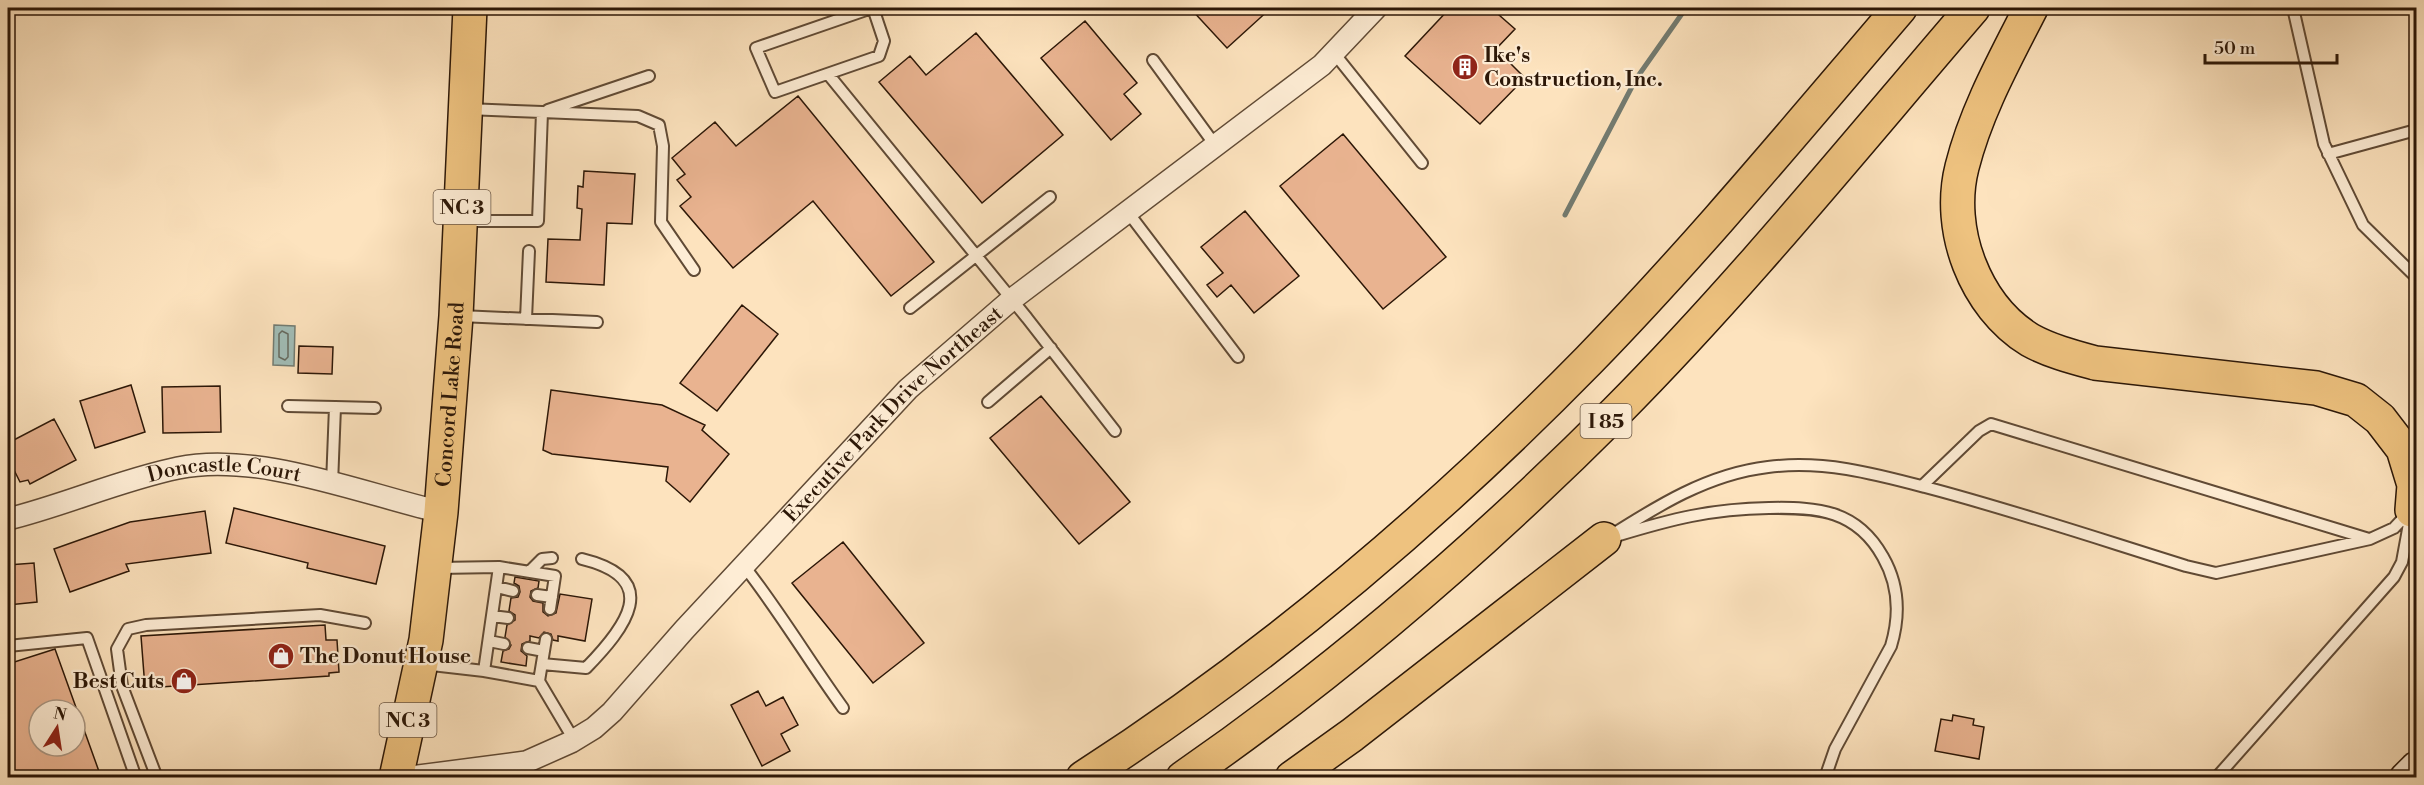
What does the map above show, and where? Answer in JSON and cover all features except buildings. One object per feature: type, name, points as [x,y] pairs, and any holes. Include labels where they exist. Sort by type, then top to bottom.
[{"type":"main road","name":"Concord Lake Road","points":[[396,777],[421,663],[441,513],[456,316],[470,8]]},
{"type":"main road","name":"I 85","points":[[1083,777],[1190,705],[1265,648],[1442,501],[1508,441],[1667,276],[1900,8]]},
{"type":"main road","name":"I 85","points":[[1183,777],[1287,701],[1397,612],[1486,536],[1608,419],[1768,246],[1973,8]]},
{"type":"main road","points":[[2031,8],[1982,110],[1962,168],[1958,202],[1960,232],[1969,264],[1982,290],[2004,318],[2030,340],[2095,363],[2306,387],[2355,400],[2380,419],[2403,449],[2414,485],[2412,510]]},
{"type":"main road","points":[[1292,777],[1352,735],[1604,539]]},
{"type":"main road","points":[[2405,777],[2416,767]]},
{"type":"street","name":"Executive Park Drive Northeast","points":[[403,777],[526,762],[574,740],[612,712],[908,390],[970,333],[1011,300],[1296,86],[1334,53],[1377,8]]},
{"type":"street","name":"Doncastle Court","points":[[8,519],[50,509],[179,468],[254,466],[441,513]]},
{"type":"lane","points":[[873,8],[884,41],[879,56],[828,74],[775,92],[756,48],[873,8]]},
{"type":"lane","points":[[2293,8],[2328,154],[2363,225],[2416,277]]},
{"type":"lane","points":[[1334,53],[1422,163]]},
{"type":"lane","points":[[1153,60],[1215,145]]},
{"type":"lane","points":[[828,74],[1051,348],[1115,431]]},
{"type":"lane","points":[[542,112],[649,76]]},
{"type":"lane","points":[[466,109],[638,116],[659,125],[663,146],[662,222],[694,270]]},
{"type":"lane","points":[[461,220],[537,221],[542,112]]},
{"type":"lane","points":[[2328,154],[2416,130]]},
{"type":"lane","points":[[910,308],[1050,197]]},
{"type":"lane","points":[[1127,211],[1238,357]]},
{"type":"lane","points":[[526,319],[529,250]]},
{"type":"lane","points":[[456,316],[597,322]]},
{"type":"lane","points":[[988,402],[1051,348]]},
{"type":"lane","points":[[288,406],[375,408]]},
{"type":"lane","points":[[332,484],[335,407]]},
{"type":"lane","points":[[1922,486],[1979,431],[1991,424],[2005,426],[2370,539]]},
{"type":"lane","points":[[1604,539],[1665,501],[1721,477],[1767,467],[1816,464],[1871,472],[2216,573],[2370,539],[2394,528],[2412,510]]},
{"type":"lane","points":[[1604,539],[1700,512],[1730,508],[1810,507],[1853,522],[1875,543],[1894,584],[1898,609],[1895,632],[1891,646],[1835,749],[1825,777]]},
{"type":"lane","points":[[2216,777],[2394,577],[2402,561],[2412,510]]},
{"type":"lane","points":[[529,572],[542,559],[552,558]]},
{"type":"lane","points":[[542,664],[586,668],[623,624],[630,599],[628,586],[620,574],[605,565],[582,559]]},
{"type":"lane","points":[[744,566],[776,608],[811,664],[843,708]]},
{"type":"lane","points":[[435,568],[500,567],[555,576],[550,609]]},
{"type":"lane","points":[[484,671],[500,567]]},
{"type":"lane","points":[[496,587],[513,591]]},
{"type":"lane","points":[[537,595],[552,597]]},
{"type":"lane","points":[[157,777],[122,686],[117,649],[128,629],[146,625],[320,615],[365,623]]},
{"type":"lane","points":[[492,616],[508,618]]},
{"type":"lane","points":[[8,646],[87,638],[136,777]]},
{"type":"lane","points":[[546,639],[539,681],[574,740]]},
{"type":"lane","points":[[489,641],[504,644]]},
{"type":"lane","points":[[528,648],[544,651]]},
{"type":"lane","points":[[421,663],[539,681]]},
{"type":"water","points":[[274,325],[295,326],[294,366],[273,365]]},
{"type":"waterway","points":[[1565,215],[1636,79],[1686,8]]},
{"type":"place","name":"Ike's Construction, Inc.","points":[[1465,67]]},
{"type":"place","name":"The Donut House","points":[[281,656]]},
{"type":"place","name":"Best Cuts","points":[[184,681]]}]
